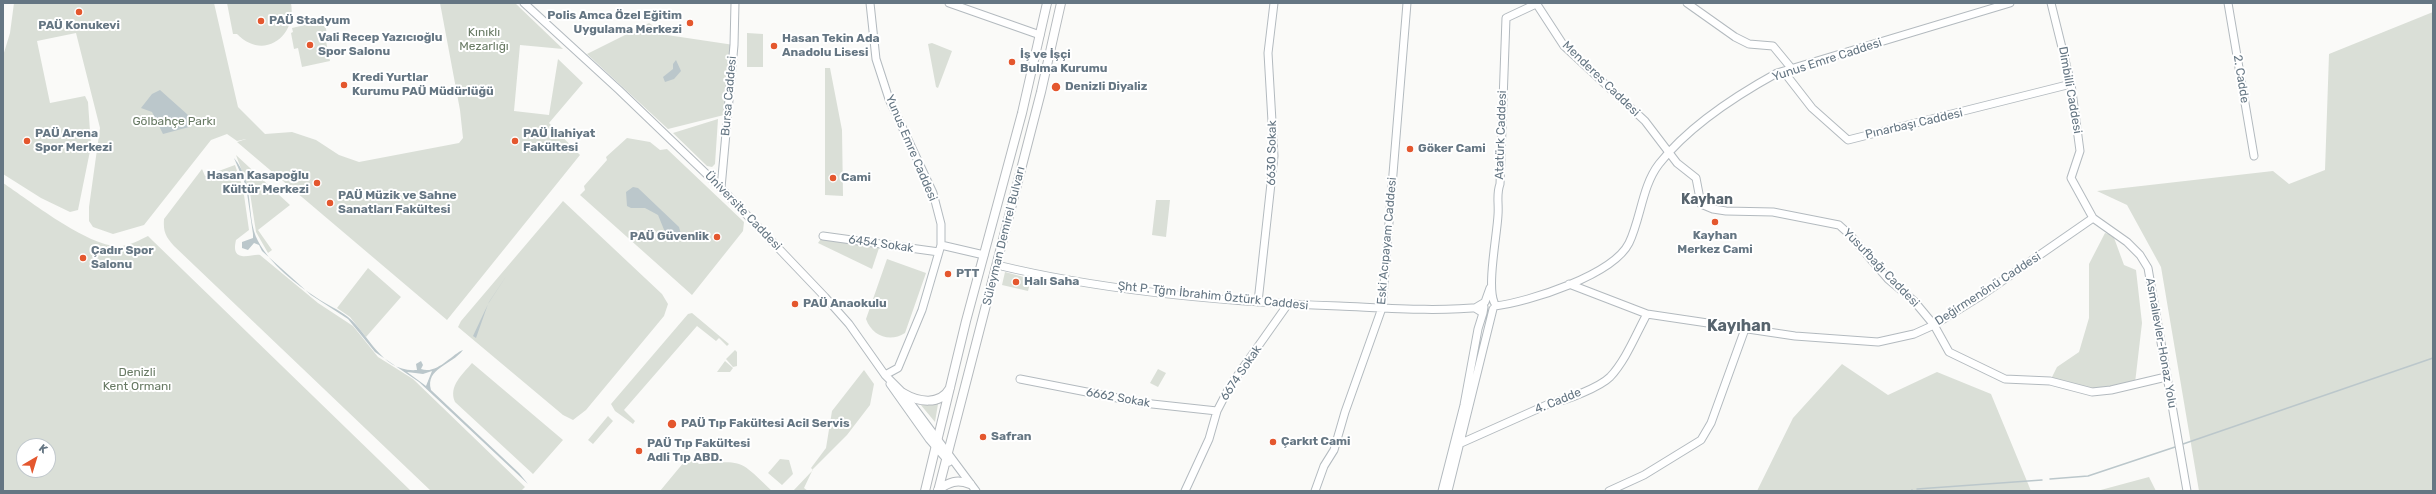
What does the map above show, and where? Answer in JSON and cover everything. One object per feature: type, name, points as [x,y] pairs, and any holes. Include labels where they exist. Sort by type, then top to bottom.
[{"type":"main road","name":"Süleyman Demirel Bulvarı","points":[[938,491],[948,460],[1061,3]]},
{"type":"main road","name":"Süleyman Demirel Bulvarı","points":[[925,491],[984,255],[1022,113],[1040,35],[1045,5]]},
{"type":"main road","points":[[903,393],[914,398],[937,400],[945,395],[952,383]]},
{"type":"main road","points":[[938,491],[953,481],[962,480],[970,484]]},
{"type":"street","name":"Üniversite Caddesi","points":[[524,3],[619,90],[721,188],[828,300],[849,324],[886,375],[903,393],[937,445]]},
{"type":"street","name":"Bursa Caddesi","points":[[721,188],[734,44],[735,3]]},
{"type":"street","name":"Yunus Emre Caddesi","points":[[870,3],[876,59],[898,121],[933,193],[941,224],[940,248],[922,310],[898,368],[886,375]]},
{"type":"street","points":[[949,3],[960,5],[1040,35]]},
{"type":"street","name":"6630 Sokak","points":[[1258,302],[1274,156],[1268,53],[1274,3]]},
{"type":"street","name":"Eski Acıpayam Caddesi","points":[[1315,491],[1324,466],[1334,450],[1346,408],[1382,308],[1407,3]]},
{"type":"street","points":[[1687,3],[1749,44],[1773,46],[1792,69]]},
{"type":"street","name":"Yunus Emre Caddesi","points":[[1484,307],[1489,300],[1494,305],[1541,295],[1569,284],[1604,267],[1623,251],[1629,243],[1646,190],[1659,164],[1724,105],[1746,90],[1777,73],[2010,3]]},
{"type":"street","name":"Dimbilli Caddesi","points":[[2051,3],[2071,84],[2080,151],[2071,178],[2093,218]]},
{"type":"street","name":"2. Cadde","points":[[2228,3],[2254,156]]},
{"type":"street","name":"Menderes Caddesi","points":[[1536,4],[1564,46],[1645,121],[1670,153]]},
{"type":"street","name":"Atatürk Caddesi","points":[[1492,284],[1499,212],[1496,195],[1500,184],[1506,18],[1536,4]]},
{"type":"street","name":"Pınarbaşı Caddesi","points":[[1784,72],[1812,108],[1848,140],[2071,84]]},
{"type":"street","name":"Yusufbağı Caddesi","points":[[1670,153],[1677,163],[1696,178],[1702,204],[1713,209],[1773,212],[1839,225],[1854,239],[1888,279],[1914,301],[1934,325],[1949,352],[2005,379],[2050,381],[2092,392],[2111,390],[2166,377]]},
{"type":"street","name":"Değirmenönü Caddesi","points":[[1569,284],[1648,314],[1795,336],[1878,342],[1914,334],[1934,325],[1979,297],[2093,218]]},
{"type":"street","name":"Asmalıevler-Honaz Yolu","points":[[2093,218],[2127,242],[2140,255],[2148,268],[2157,311],[2166,377],[2187,491]]},
{"type":"street","name":"6454 Sokak","points":[[823,236],[940,248],[984,255]]},
{"type":"street","name":"Şht P. Tğm İbrahim Öztürk Caddesi","points":[[997,264],[1043,275],[1135,290],[1258,302],[1382,308],[1484,307]]},
{"type":"street","points":[[1448,491],[1494,305],[1492,284]]},
{"type":"street","points":[[1442,491],[1464,405],[1478,328],[1492,284]]},
{"type":"street","name":"6674 Sokak","points":[[1184,491],[1209,439],[1217,411],[1230,386],[1288,304]]},
{"type":"street","name":"4. Cadde","points":[[1459,444],[1551,403],[1565,401],[1609,378],[1626,354],[1648,314]]},
{"type":"street","points":[[1609,491],[1644,475],[1701,440],[1711,423],[1745,329]]},
{"type":"street","points":[[886,375],[898,398],[948,460],[976,491]]},
{"type":"street","name":"6662 Sokak","points":[[1020,379],[1143,403],[1217,411]]},
{"type":"green space","points":[[14,3],[214,3],[238,107],[265,134],[292,132],[316,140],[339,155],[359,162],[459,143],[463,138],[460,110],[440,3],[515,3],[563,49],[520,45],[514,111],[549,115],[558,59],[583,83],[549,123],[580,155],[447,320],[237,142],[246,139],[237,141],[227,134],[211,140],[144,225],[113,234],[93,227],[89,221],[89,207],[100,128],[76,33],[37,41],[50,103],[85,96],[88,102],[91,146],[78,210],[70,212],[41,198],[3,174],[3,56],[10,33]]},
{"type":"green space","name":"PAÜ Stadyum","points":[[227,3],[291,3],[289,26],[283,35],[276,41],[267,45],[257,45],[247,42],[237,34],[233,34]]},
{"type":"green space","points":[[2433,12],[2433,490],[2199,491],[2161,267],[2127,205],[2097,191],[2273,171],[2289,184],[2325,170],[2329,54]]},
{"type":"green space","name":"Vali Recep Yazıcıoğlu Spor Salonu","points":[[322,21],[323,25],[325,25],[329,41],[326,41],[330,61],[302,67],[298,48],[294,49],[291,33],[293,32],[292,28]]},
{"type":"green space","points":[[649,23],[667,35],[734,45],[728,114],[668,129],[587,54]]},
{"type":"green space","points":[[747,33],[763,34],[763,67],[747,67]]},
{"type":"green space","points":[[932,43],[952,51],[938,88],[936,87],[928,44]]},
{"type":"green space","points":[[825,68],[830,68],[842,130],[843,196],[825,195]]},
{"type":"green space","points":[[718,119],[715,164],[712,167],[707,166],[673,133]]},
{"type":"green space","points":[[627,138],[650,142],[660,150],[667,149],[744,222],[743,231],[692,295],[580,195],[585,190],[584,186],[607,160],[606,157]]},
{"type":"green space","points":[[236,155],[290,205],[258,230],[272,250],[268,253],[256,232],[250,193]]},
{"type":"green space","points":[[235,165],[243,188],[249,230],[236,240],[236,253],[243,256],[260,255],[318,303],[353,326],[378,357],[413,379],[525,487],[521,491],[431,491],[174,246],[166,234],[164,219],[202,169],[205,176]]},
{"type":"green space","name":"Denizli Kent Ormanı","points":[[3,183],[61,222],[94,240],[109,245],[122,246],[148,236],[411,491],[3,491]]},
{"type":"green space","points":[[1156,200],[1170,200],[1166,237],[1152,235]]},
{"type":"green space","points":[[563,201],[662,294],[668,304],[664,316],[586,410],[573,420],[563,415],[458,327],[461,321]]},
{"type":"green space","points":[[2105,233],[2113,235],[2124,265],[2136,270],[2142,323],[2135,383],[2092,392],[2050,381],[2057,367],[2079,352],[2089,318],[2089,264]]},
{"type":"green space","points":[[823,236],[880,245],[872,269],[818,243]]},
{"type":"green space","points":[[887,259],[926,273],[905,333],[893,337],[877,334],[866,319]]},
{"type":"green space","points":[[368,268],[401,297],[366,337],[350,317],[337,308]]},
{"type":"green space","name":"Halı Saha","points":[[1005,272],[1031,279],[1028,291],[1002,285]]},
{"type":"green space","points":[[692,313],[729,344],[727,346],[719,338],[716,341],[697,326],[624,410],[635,421],[633,424],[615,411],[611,404],[688,314]]},
{"type":"green space","points":[[735,350],[737,352],[737,366],[733,367],[726,359]]},
{"type":"green space","points":[[725,361],[733,368],[730,372],[717,372]]},
{"type":"green space","points":[[472,363],[563,440],[533,474],[455,402],[453,391],[455,386]]},
{"type":"green space","points":[[1842,364],[1888,395],[1937,372],[1991,394],[2031,491],[1757,491],[1793,418]]},
{"type":"green space","points":[[1158,369],[1166,373],[1158,387],[1150,383]]},
{"type":"green space","points":[[864,370],[874,384],[870,405],[847,435],[813,470],[811,468],[826,448],[832,411]]},
{"type":"green space","points":[[920,404],[938,404],[935,422]]},
{"type":"green space","points":[[608,416],[613,421],[593,444],[588,440]]},
{"type":"green space","points":[[689,456],[699,464],[724,462],[740,464],[753,473],[772,491],[660,491]]},
{"type":"green space","points":[[780,459],[789,460],[793,474],[782,485],[768,473]]},
{"type":"green space","points":[[812,471],[804,488],[808,491],[793,491]]},
{"type":"green space","points":[[2149,477],[2156,491],[2097,491]]},
{"type":"shaded area","points":[[676,60],[681,71],[674,79],[665,82],[663,77],[673,69],[673,64]]},
{"type":"shaded area","points":[[160,90],[188,115],[191,122],[189,127],[163,134],[152,112],[141,108],[152,94]]},
{"type":"shaded area","points":[[234,158],[241,168],[245,179],[254,231],[258,241],[269,257],[262,251],[259,245],[254,243],[248,250],[242,248],[242,242],[253,238],[246,186]]},
{"type":"shaded area","points":[[633,187],[638,188],[679,227],[681,234],[674,237],[667,237],[658,215],[645,208],[631,208],[627,206],[626,192]]},
{"type":"shaded area","points":[[269,258],[305,290],[284,273]]},
{"type":"shaded area","points":[[305,290],[348,317],[356,324],[377,351],[386,359],[375,352],[348,319]]},
{"type":"shaded area","points":[[488,304],[476,338],[473,336]]},
{"type":"shaded area","points":[[463,350],[441,367],[432,377],[430,383],[431,390],[519,473],[528,484],[419,382],[395,366],[417,370],[416,364],[421,361],[423,365],[421,369],[433,369]],"holes":[[[432,371],[426,386],[407,372],[423,374]]]},
{"type":"waterway","points":[[2183,444],[2433,358]]},
{"type":"waterway","points":[[2050,479],[2088,476],[2175,447]]},
{"type":"waterway","points":[[1917,489],[2042,480]]},
{"type":"place","name":"PAÜ Konukevi","points":[[79,12]]},
{"type":"place","name":"PAÜ Stadyum","points":[[261,21]]},
{"type":"place","name":"Polis Amca Özel Eğitim Uygulama Merkezi","points":[[690,23]]},
{"type":"place","name":"Vali Recep Yazıcıoğlu Spor Salonu","points":[[310,45]]},
{"type":"place","name":"Hasan Tekin Ada Anadolu Lisesi","points":[[774,46]]},
{"type":"place","name":"İş ve İşçi Bulma Kurumu","points":[[1012,62]]},
{"type":"place","name":"Kredi Yurtlar Kurumu PAÜ Müdürlüğü","points":[[344,85]]},
{"type":"place","name":"Denizli Diyaliz","points":[[1056,87]]},
{"type":"place","name":"PAÜ Arena Spor Merkezi","points":[[27,141]]},
{"type":"place","name":"PAÜ İlahiyat Fakültesi","points":[[515,141]]},
{"type":"place","name":"Göker Cami","points":[[1410,149]]},
{"type":"place","name":"Cami","points":[[833,178]]},
{"type":"place","name":"Hasan Kasapoğlu Kültür Merkezi","points":[[317,183]]},
{"type":"place","name":"PAÜ Müzik ve Sahne Sanatları Fakültesi","points":[[330,203]]},
{"type":"place","name":"Kayhan Merkez Cami","points":[[1715,222]]},
{"type":"place","name":"PAÜ Güvenlik","points":[[717,237]]},
{"type":"place","name":"Çadır Spor Salonu","points":[[83,258]]},
{"type":"place","name":"PTT","points":[[948,274]]},
{"type":"place","name":"Halı Saha","points":[[1016,282]]},
{"type":"place","name":"PAÜ Anaokulu","points":[[795,304]]},
{"type":"place","name":"PAÜ Tıp Fakültesi Acil Servis","points":[[672,424]]},
{"type":"place","name":"Safran","points":[[983,437]]},
{"type":"place","name":"Çarkıt Cami","points":[[1273,442]]},
{"type":"place","name":"PAÜ Tıp Fakültesi Adli Tıp ABD.","points":[[639,451]]},
{"type":"district","name":"Kayhan","points":[[1707,200]]},
{"type":"district","name":"Kayıhan","points":[[1739,326]]},
{"type":"park label","name":"Kınıklı Mezarlığı","points":[[484,40]]},
{"type":"park label","name":"Gölbahçe Parkı","points":[[174,122]]}]
